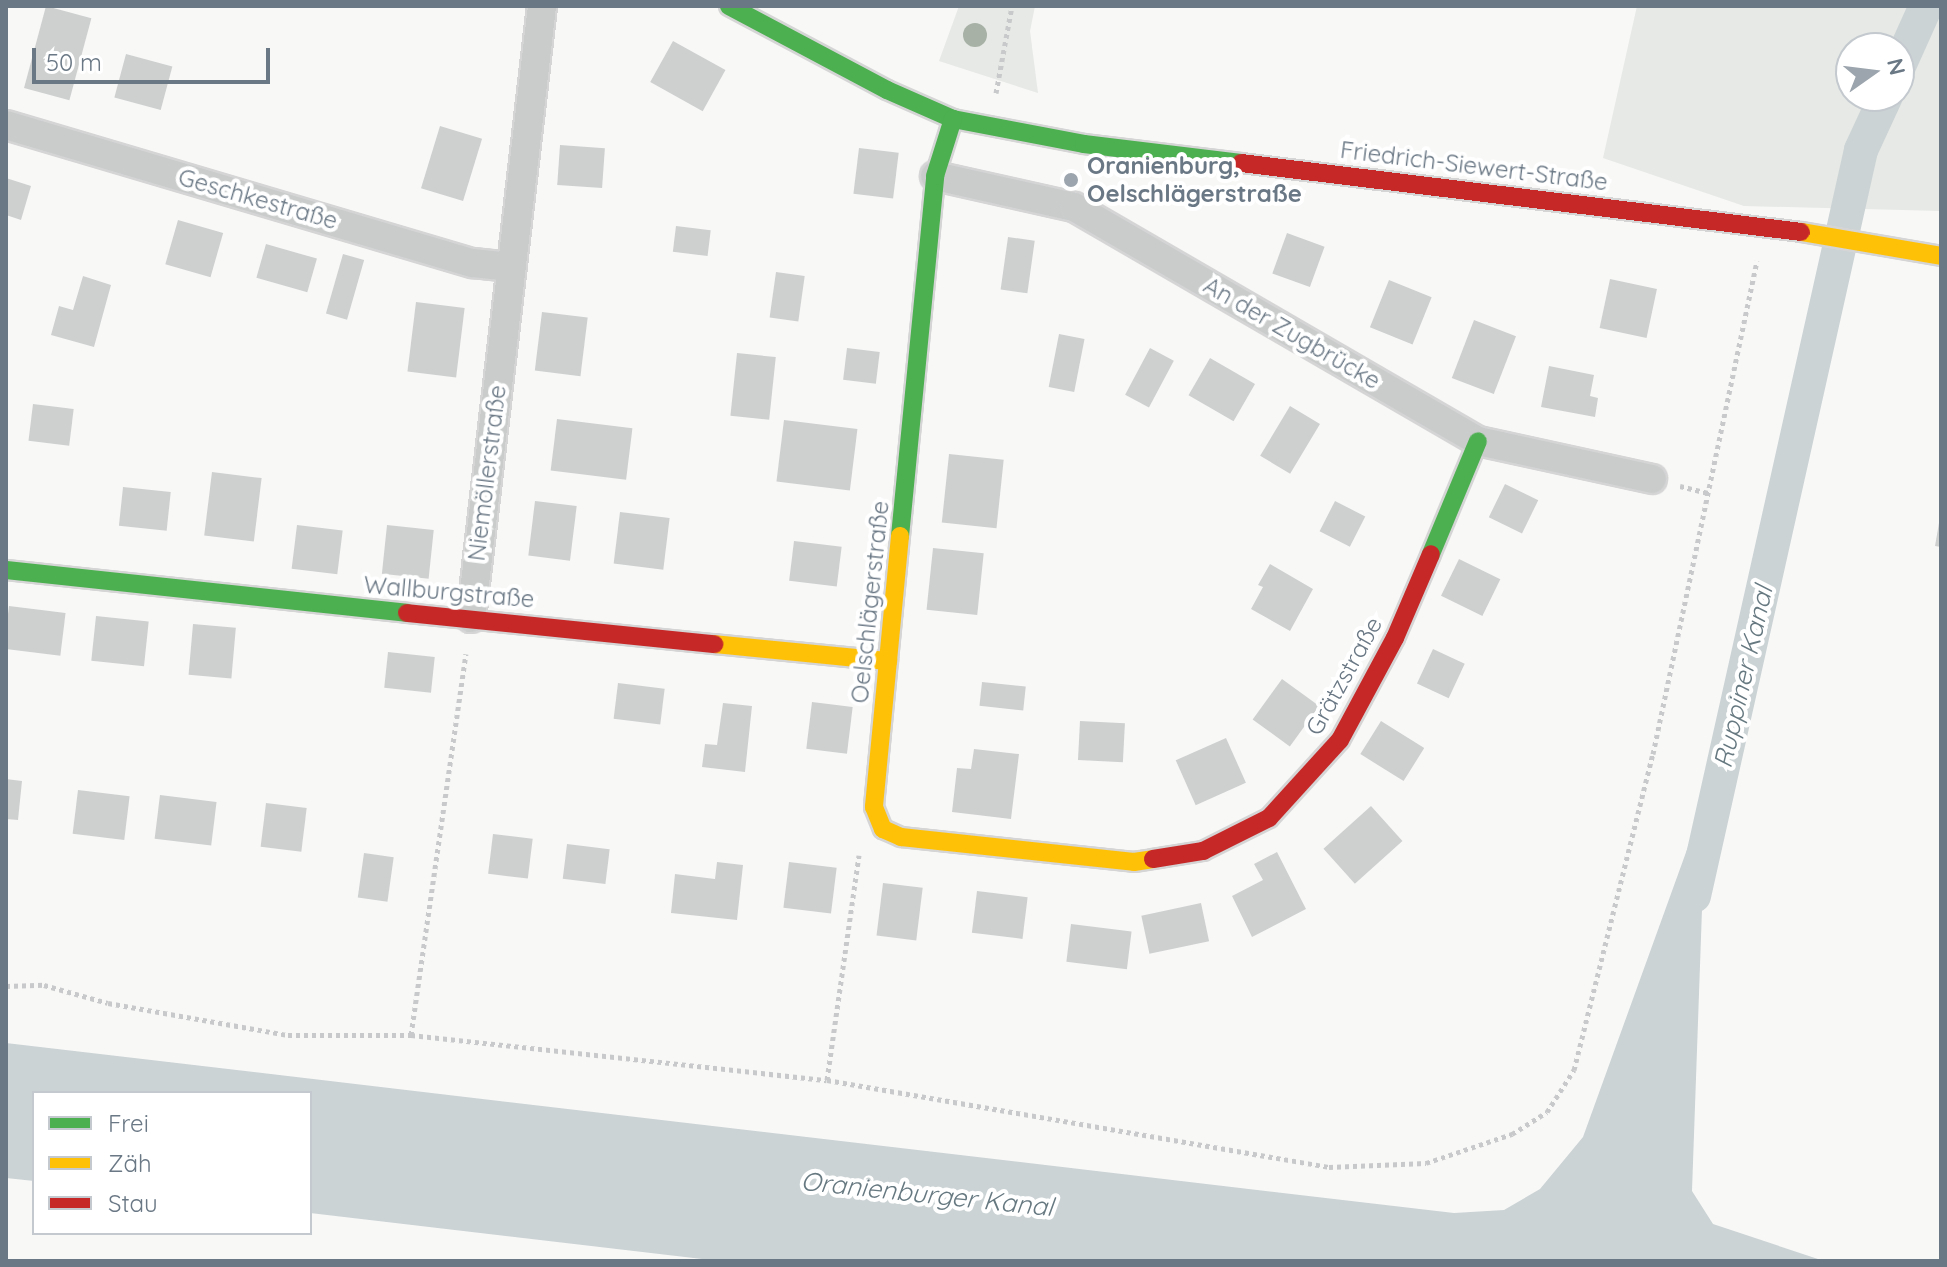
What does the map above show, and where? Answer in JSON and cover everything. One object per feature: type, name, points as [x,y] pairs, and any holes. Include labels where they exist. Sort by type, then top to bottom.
[{"type":"street","name":"Niemöllerstraße","points":[[471,618],[542,6]]},
{"type":"street","name":"Friedrich-Siewert-Straße","points":[[729,6],[887,90],[953,119],[1084,144],[1773,227],[1941,256]]},
{"type":"street","name":"Oelschlägerstraße","points":[[883,829],[874,807],[935,176],[953,119]]},
{"type":"street","name":"Geschkestraße","points":[[6,125],[473,263],[511,267]]},
{"type":"street","name":"An der Zugbrücke","points":[[935,176],[1074,207],[1478,441],[1652,479]]},
{"type":"street","name":"Grätzstraße","points":[[883,829],[901,837],[1134,862],[1203,851],[1269,818],[1340,740],[1395,638],[1478,441]]},
{"type":"street","name":"Wallburgstraße","points":[[6,570],[182,591],[888,661]]},
{"type":"path","points":[[990,126],[1012,6]]},
{"type":"path","points":[[6,986],[44,985],[108,1003],[288,1035],[411,1035],[827,1080],[1329,1167],[1426,1163],[1512,1134],[1547,1112],[1574,1070],[1653,754],[1761,243],[1769,244],[1773,227]]},
{"type":"path","points":[[411,1035],[471,618]]},
{"type":"path","points":[[827,1080],[860,848],[883,829]]},
{"type":"shaded area","points":[[959,6],[1035,6],[1030,31],[1038,93],[939,61]]},
{"type":"shaded area","points":[[1637,6],[1941,6],[1941,211],[1744,206],[1603,158]]},
{"type":"water","name":"Oranienburger Kanal","points":[[1706,797],[1692,1191],[1713,1224],[1824,1261],[719,1261],[312,1213],[312,1091],[32,1091],[32,1181],[6,1178],[6,1043],[1454,1213],[1504,1210],[1540,1189],[1583,1137]]},
{"type":"building","points":[[46,6],[91,18],[69,100],[24,88]]},
{"type":"building","points":[[673,41],[725,70],[703,111],[650,82]]},
{"type":"building","points":[[126,54],[172,66],[161,110],[114,97]]},
{"type":"building","points":[[440,126],[482,139],[463,201],[421,188]]},
{"type":"building","points":[[560,145],[605,148],[602,188],[557,185]]},
{"type":"building","points":[[859,148],[899,153],[893,199],[853,194]]},
{"type":"building","points":[[6,178],[31,186],[21,220],[6,215]]},
{"type":"building","points":[[178,220],[223,233],[210,277],[165,264]]},
{"type":"building","points":[[676,226],[711,230],[708,256],[673,252]]},
{"type":"building","points":[[1287,233],[1325,247],[1310,287],[1272,273]]},
{"type":"building","points":[[1008,237],[1035,241],[1027,293],[1001,289]]},
{"type":"building","points":[[266,244],[317,259],[307,292],[256,278]]},
{"type":"building","points":[[343,254],[364,260],[347,320],[326,314]]},
{"type":"building","points":[[776,272],[805,276],[798,322],[770,318]]},
{"type":"building","points":[[83,276],[111,285],[94,347],[51,335],[59,306],[73,310]]},
{"type":"building","points":[[1610,279],[1657,289],[1647,338],[1600,328]]},
{"type":"building","points":[[1389,280],[1432,297],[1413,345],[1370,327]]},
{"type":"building","points":[[416,302],[465,308],[456,377],[407,371]]},
{"type":"building","points":[[542,312],[588,318],[580,376],[535,371]]},
{"type":"building","points":[[1474,320],[1516,336],[1494,394],[1452,378]]},
{"type":"building","points":[[1059,334],[1085,339],[1074,392],[1049,387]]},
{"type":"building","points":[[847,348],[880,352],[876,384],[843,380]]},
{"type":"building","points":[[1150,348],[1174,361],[1149,407],[1125,395]]},
{"type":"building","points":[[737,353],[776,357],[769,420],[730,416]]},
{"type":"building","points":[[1210,358],[1255,384],[1234,421],[1188,395]]},
{"type":"building","points":[[1549,366],[1594,375],[1590,396],[1598,398],[1595,417],[1541,407]]},
{"type":"building","points":[[33,404],[74,409],[69,446],[28,441]]},
{"type":"building","points":[[1290,406],[1320,424],[1290,474],[1260,456]]},
{"type":"building","points":[[557,419],[632,428],[626,480],[551,471]]},
{"type":"building","points":[[784,420],[857,429],[850,491],[776,482]]},
{"type":"building","points":[[949,454],[1004,460],[996,528],[942,523]]},
{"type":"building","points":[[212,472],[262,478],[254,542],[204,536]]},
{"type":"building","points":[[1505,484],[1538,500],[1522,533],[1489,517]]},
{"type":"building","points":[[123,487],[171,492],[167,531],[119,526]]},
{"type":"building","points":[[535,501],[577,506],[570,561],[528,556]]},
{"type":"building","points":[[1335,501],[1365,516],[1350,547],[1320,531]]},
{"type":"building","points":[[620,512],[670,518],[663,570],[614,564]]},
{"type":"building","points":[[1941,523],[1941,547],[1935,546]]},
{"type":"building","points":[[297,525],[343,531],[337,574],[292,569]]},
{"type":"building","points":[[387,525],[434,530],[429,579],[382,574]]},
{"type":"building","points":[[794,541],[842,547],[837,587],[789,581]]},
{"type":"building","points":[[933,548],[984,553],[977,615],[927,610]]},
{"type":"building","points":[[1459,559],[1500,579],[1482,616],[1441,596]]},
{"type":"building","points":[[1270,564],[1313,589],[1290,631],[1251,609],[1263,587],[1258,585]]},
{"type":"building","points":[[9,606],[66,613],[60,656],[6,649]]},
{"type":"building","points":[[96,616],[149,622],[144,666],[91,661]]},
{"type":"building","points":[[193,624],[236,628],[231,679],[189,675]]},
{"type":"building","points":[[1433,649],[1465,664],[1449,698],[1417,683]]},
{"type":"building","points":[[388,652],[435,657],[431,693],[384,688]]},
{"type":"building","points":[[1282,679],[1319,706],[1290,746],[1253,719]]},
{"type":"building","points":[[982,682],[1026,687],[1023,710],[979,706]]},
{"type":"building","points":[[618,683],[665,689],[660,724],[614,719]]},
{"type":"building","points":[[812,702],[853,707],[847,754],[806,749]]},
{"type":"building","points":[[723,703],[752,706],[745,772],[702,767],[705,744],[717,745]]},
{"type":"building","points":[[1080,721],[1125,723],[1123,762],[1078,760]]},
{"type":"building","points":[[1381,721],[1424,748],[1404,781],[1360,754]]},
{"type":"building","points":[[1226,738],[1246,783],[1196,805],[1176,760]]},
{"type":"building","points":[[974,749],[1019,754],[1011,819],[952,812],[957,768],[971,769]]},
{"type":"building","points":[[6,779],[22,781],[18,820],[6,819]]},
{"type":"building","points":[[78,790],[130,796],[124,840],[73,834]]},
{"type":"building","points":[[160,795],[217,802],[211,846],[155,839]]},
{"type":"building","points":[[266,803],[307,808],[301,852],[261,847]]},
{"type":"building","points":[[1371,806],[1402,841],[1355,884],[1323,849]]},
{"type":"building","points":[[493,834],[533,839],[528,879],[488,874]]},
{"type":"building","points":[[567,844],[610,849],[605,884],[563,879]]},
{"type":"building","points":[[1277,852],[1306,909],[1252,937],[1232,896],[1263,880],[1254,864]]},
{"type":"building","points":[[364,853],[394,857],[387,902],[358,898]]},
{"type":"building","points":[[717,862],[743,865],[737,920],[671,913],[675,874],[715,879]]},
{"type":"building","points":[[789,862],[837,868],[831,914],[783,908]]},
{"type":"building","points":[[883,883],[923,888],[916,940],[877,936]]},
{"type":"building","points":[[977,891],[1028,897],[1023,939],[972,933]]},
{"type":"building","points":[[1201,903],[1209,941],[1149,954],[1141,916]]},
{"type":"building","points":[[1071,924],[1132,931],[1127,969],[1066,962]]},
{"type":"waterway","name":"Ruppiner Kanal","points":[[1914,32],[1926,6]]},
{"type":"waterway","name":"Ruppiner Kanal","points":[[1694,896],[1861,150],[1879,112]]},
{"type":"traffic: fast","points":[[729,6],[887,90],[953,119],[1084,144],[1241,163]]},
{"type":"traffic: fast","points":[[900,536],[935,176],[953,119]]},
{"type":"traffic: fast","points":[[1431,554],[1478,441]]},
{"type":"traffic: fast","points":[[6,570],[407,613]]},
{"type":"traffic: slow","points":[[1801,232],[1941,256]]},
{"type":"traffic: slow","points":[[900,536],[874,807],[883,829],[901,837],[1134,862],[1153,859]]},
{"type":"traffic: slow","points":[[714,644],[888,661]]},
{"type":"traffic: jam","points":[[1241,163],[1801,232]]},
{"type":"traffic: jam","points":[[1153,859],[1203,851],[1269,818],[1340,740],[1395,638],[1431,554]]},
{"type":"traffic: jam","points":[[407,613],[714,644]]},
{"type":"place","name":"Oranienburg, Oelschlägerstraße","points":[[1071,180]]}]
